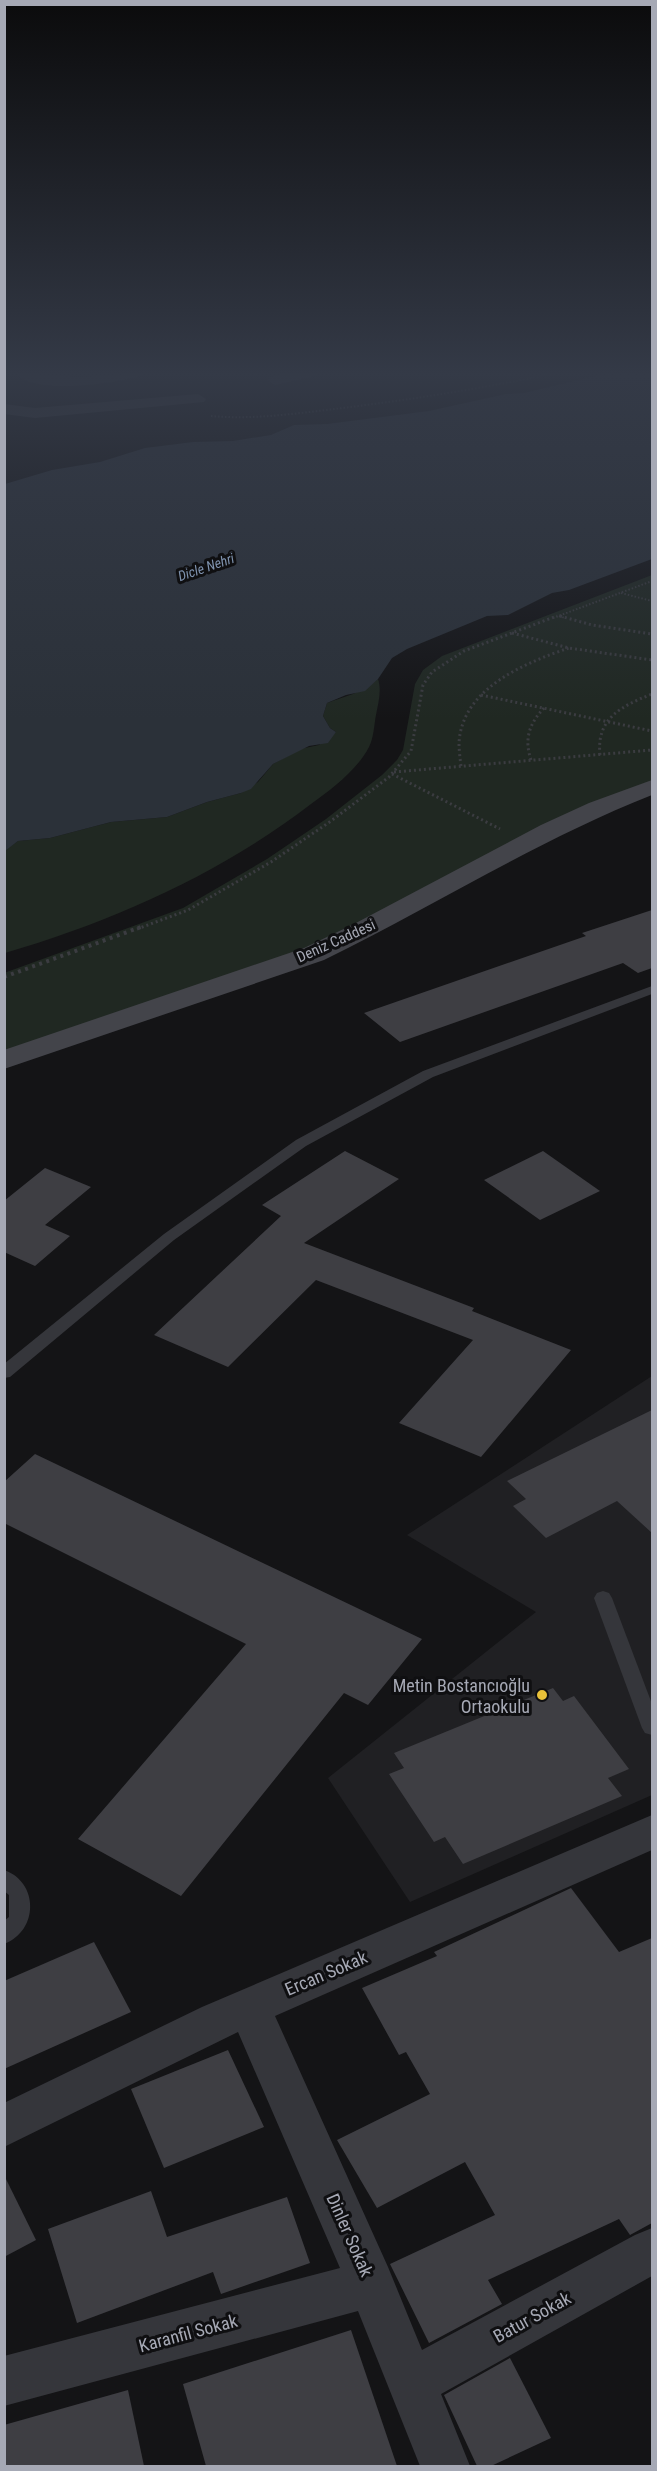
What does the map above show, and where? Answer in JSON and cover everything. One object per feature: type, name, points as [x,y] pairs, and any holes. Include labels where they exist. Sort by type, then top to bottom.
[{"type":"street","name":"Deniz Caddesi","points":[[4,1060],[314,954],[364,930],[550,830],[652,787]]},
{"type":"street","name":"Ercan Sokak","points":[[4,2126],[249,2007],[652,1832]]},
{"type":"street","name":"Dinler Sokak","points":[[249,2007],[371,2284],[445,2466]]},
{"type":"street","name":"Batur Sokak","points":[[411,2383],[652,2251]]},
{"type":"street","name":"Karanfil Sokak","points":[[4,2381],[371,2284]]},
{"type":"lane","points":[[4,1373],[169,1237],[301,1143],[428,1074],[652,990]]},
{"type":"lane","points":[[603,1598],[652,1728]]},
{"type":"lane","points":[[4,1878],[20,1891],[20,1920],[4,1935]]},
{"type":"path","points":[[4,977],[188,910],[272,862],[331,821],[393,773],[411,751],[423,685],[432,672],[458,654],[652,581]]},
{"type":"path","points":[[620,593],[652,601]]},
{"type":"path","points":[[558,616],[592,625],[652,634]]},
{"type":"path","points":[[512,633],[568,648],[652,660]]},
{"type":"path","points":[[461,766],[458,751],[463,722],[481,695],[494,683],[527,663],[568,648]]},
{"type":"path","points":[[600,754],[598,737],[606,721],[626,705],[652,694]]},
{"type":"path","points":[[481,695],[652,731]]},
{"type":"path","points":[[531,760],[527,749],[529,728],[544,708]]},
{"type":"path","points":[[393,773],[652,750]]},
{"type":"path","points":[[393,773],[501,829],[490,835]]},
{"type":"shaded area","points":[[652,575],[652,787],[598,808],[364,930],[5,1060],[4,973],[183,908],[267,859],[326,819],[382,775],[397,760],[403,750],[415,684],[423,670],[442,656]]},
{"type":"shaded area","points":[[378,679],[379,697],[369,747],[351,771],[319,798],[240,852],[165,893],[86,926],[5,953],[4,851],[18,841],[50,838],[111,822],[167,817],[207,802],[241,793],[258,782],[273,764],[300,749],[319,745],[336,732],[330,728],[323,716],[327,703],[360,691]]},
{"type":"shaded area","name":"Metin Bostancıoğlu Ortaokulu","points":[[652,1376],[652,1795],[410,1902],[328,1778],[536,1612],[407,1535]]},
{"type":"water","name":"Dicle Nehri","points":[[5,488],[652,488],[652,559],[569,590],[552,593],[508,615],[487,616],[407,649],[392,658],[378,679],[365,691],[346,695],[327,703],[323,716],[330,728],[336,732],[328,743],[309,746],[273,764],[251,789],[167,817],[111,822],[50,838],[18,841],[5,851]]},
{"type":"building","points":[[652,910],[652,968],[638,973],[623,963],[400,1042],[364,1013],[586,936],[582,933]]},
{"type":"building","points":[[345,1151],[399,1179],[304,1243],[474,1308],[472,1311],[571,1350],[481,1457],[399,1423],[473,1340],[316,1280],[228,1367],[154,1335],[281,1216],[262,1205]]},
{"type":"building","points":[[543,1151],[600,1191],[540,1220],[484,1180]]},
{"type":"building","points":[[45,1168],[91,1187],[45,1225],[70,1236],[35,1266],[4,1252],[4,1201]]},
{"type":"building","points":[[652,1410],[652,1533],[617,1501],[546,1538],[513,1506],[526,1499],[507,1481]]},
{"type":"building","points":[[35,1454],[422,1639],[368,1705],[344,1693],[181,1896],[78,1839],[246,1644],[4,1523],[4,1482]]},
{"type":"building","points":[[553,1688],[563,1701],[574,1696],[629,1769],[608,1778],[622,1796],[463,1864],[445,1837],[434,1842],[389,1774],[404,1768],[394,1753]]},
{"type":"building","points":[[571,1888],[619,1952],[652,1938],[652,2223],[630,2235],[619,2219],[488,2280],[502,2304],[429,2343],[390,2264],[495,2215],[465,2162],[377,2208],[337,2140],[430,2094],[406,2052],[399,2055],[362,1988],[437,1956],[434,1952]]},
{"type":"building","points":[[94,1942],[131,2012],[4,2069],[4,1981]]},
{"type":"building","points":[[228,2050],[264,2127],[164,2168],[131,2089]]},
{"type":"building","points":[[4,2175],[36,2240],[4,2257]]},
{"type":"building","points":[[151,2191],[167,2237],[287,2197],[310,2263],[221,2294],[213,2272],[77,2323],[48,2229]]},
{"type":"building","points":[[351,2330],[397,2466],[206,2466],[183,2384]]},
{"type":"building","points":[[510,2358],[551,2438],[491,2466],[477,2466],[444,2395]]},
{"type":"building","points":[[128,2390],[144,2466],[4,2466],[4,2425]]},
{"type":"place","name":"Metin Bostancıoğlu Ortaokulu","points":[[542,1695]]}]
